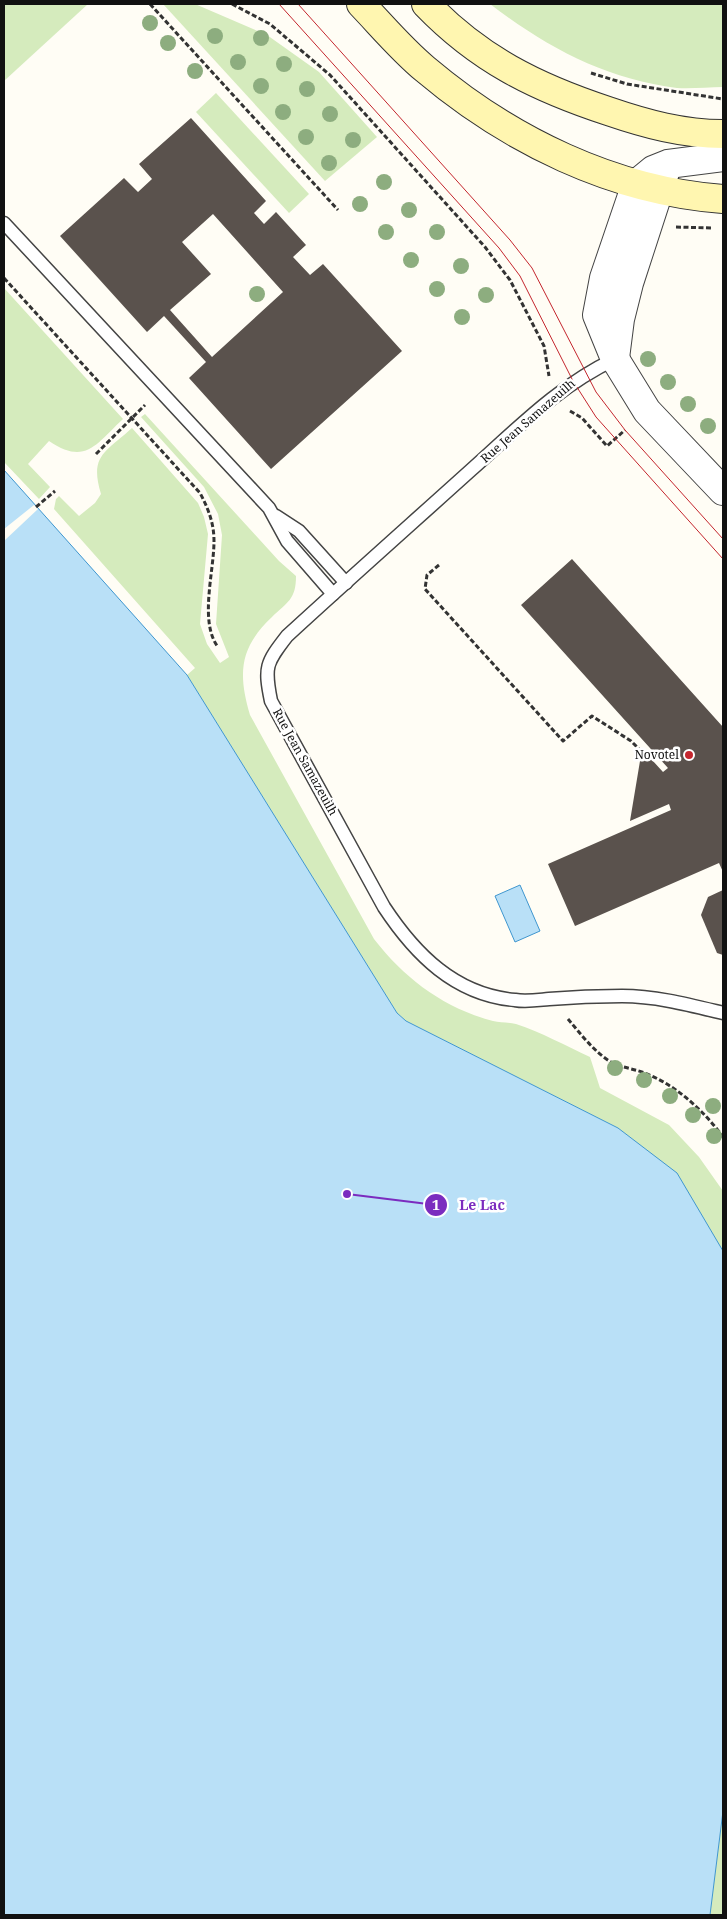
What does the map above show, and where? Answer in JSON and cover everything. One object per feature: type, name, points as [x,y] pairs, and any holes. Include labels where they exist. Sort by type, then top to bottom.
[{"type":"main road","points":[[362,4],[423,68],[478,110],[546,149],[617,179],[692,197],[723,199]]},
{"type":"main road","points":[[426,4],[472,47],[538,85],[636,121],[676,130],[723,134]]},
{"type":"street","points":[[668,164],[676,130]]},
{"type":"street","points":[[723,157],[668,164],[653,170],[648,187],[604,278],[597,315],[615,359],[647,411],[723,491]]},
{"type":"street","points":[[615,359],[620,319],[629,283],[650,220],[648,187]]},
{"type":"lane","points":[[4,223],[274,514],[299,531],[346,583]]},
{"type":"lane","name":"Rue Jean Samazeuilh","points":[[615,359],[586,373],[558,392],[333,594],[287,636],[272,656],[266,674],[276,710],[384,907],[402,934],[425,960],[455,982],[487,996],[516,1001],[624,996],[676,1002],[723,1012]]},
{"type":"lane","points":[[274,514],[287,541],[333,594]]},
{"type":"path","points":[[150,4],[338,210]]},
{"type":"path","points":[[232,4],[270,24],[330,74],[485,247],[510,280],[544,346],[548,374],[558,392]]},
{"type":"path","points":[[582,70],[627,84],[723,99]]},
{"type":"path","points":[[650,220],[677,228],[714,228]]},
{"type":"path","points":[[4,278],[200,493],[209,512],[214,540],[208,616],[212,639],[218,647]]},
{"type":"path","points":[[96,454],[160,391]]},
{"type":"path","points":[[36,507],[55,491]]},
{"type":"path","points":[[439,565],[427,575],[425,589],[563,741],[592,716],[632,741],[642,752]]},
{"type":"path","points":[[551,999],[582,1036],[611,1062],[648,1074],[676,1090],[701,1111],[723,1137]]},
{"type":"green space","points":[[4,4],[88,4],[4,81]]},
{"type":"green space","points":[[163,4],[195,4],[267,35],[319,72],[377,137],[325,181]]},
{"type":"green space","points":[[490,4],[723,4],[723,87],[677,88],[651,84],[601,69],[555,47],[511,20]]},
{"type":"green space","points":[[216,93],[309,194],[289,213],[196,112]]},
{"type":"green space","points":[[4,288],[123,419],[97,444],[82,452],[72,452],[49,441],[28,464],[50,487],[39,499],[4,462]]},
{"type":"green space","points":[[145,414],[279,561],[296,576],[296,584],[290,600],[261,628],[247,651],[243,674],[246,700],[250,715],[374,939],[412,979],[442,1000],[493,1021],[513,1023],[525,1027],[590,1057],[600,1088],[669,1125],[699,1157],[723,1191],[723,1251],[677,1174],[618,1128],[406,1021],[397,1013],[187,675],[195,668],[54,509],[56,499],[59,496],[79,516],[95,503],[101,494],[97,471],[102,455],[132,428],[198,503],[204,517],[208,534],[200,624],[207,644],[220,663],[229,657],[216,624],[222,535],[218,514],[204,487],[141,417]]},
{"type":"green space","points":[[723,1811],[723,1915],[710,1915]]},
{"type":"water","points":[[4,470],[187,675],[397,1013],[406,1021],[618,1128],[677,1173],[723,1251],[723,1811],[710,1915],[4,1915]]},
{"type":"water","points":[[520,885],[540,931],[515,942],[495,896]]},
{"type":"pier","points":[[34,505],[38,509],[4,541],[4,529]]},
{"type":"building","points":[[191,118],[266,201],[254,213],[264,224],[276,212],[306,245],[293,257],[310,275],[323,264],[402,351],[271,469],[189,378],[206,362],[164,316],[147,332],[60,236],[124,178],[138,192],[152,179],[139,164]],"holes":[[[213,214],[283,292],[212,357],[170,310],[211,274],[182,242]]]},
{"type":"building","name":"Novotel","points":[[572,559],[723,727],[723,872],[719,863],[575,926],[548,864],[671,810],[669,804],[630,821],[642,749],[663,772],[668,768],[521,605]]},
{"type":"building","points":[[723,890],[723,955],[717,953],[701,915],[708,897]]},
{"type":"tram line","points":[[279,4],[499,248],[520,276],[573,381],[596,417],[723,559]]},
{"type":"tram line","points":[[298,4],[510,240],[532,268],[596,392],[625,430],[723,539]]},
{"type":"place","name":"Novotel","points":[[689,755]]},
{"type":"place","name":"Le Lac","points":[[347,1194]]}]
